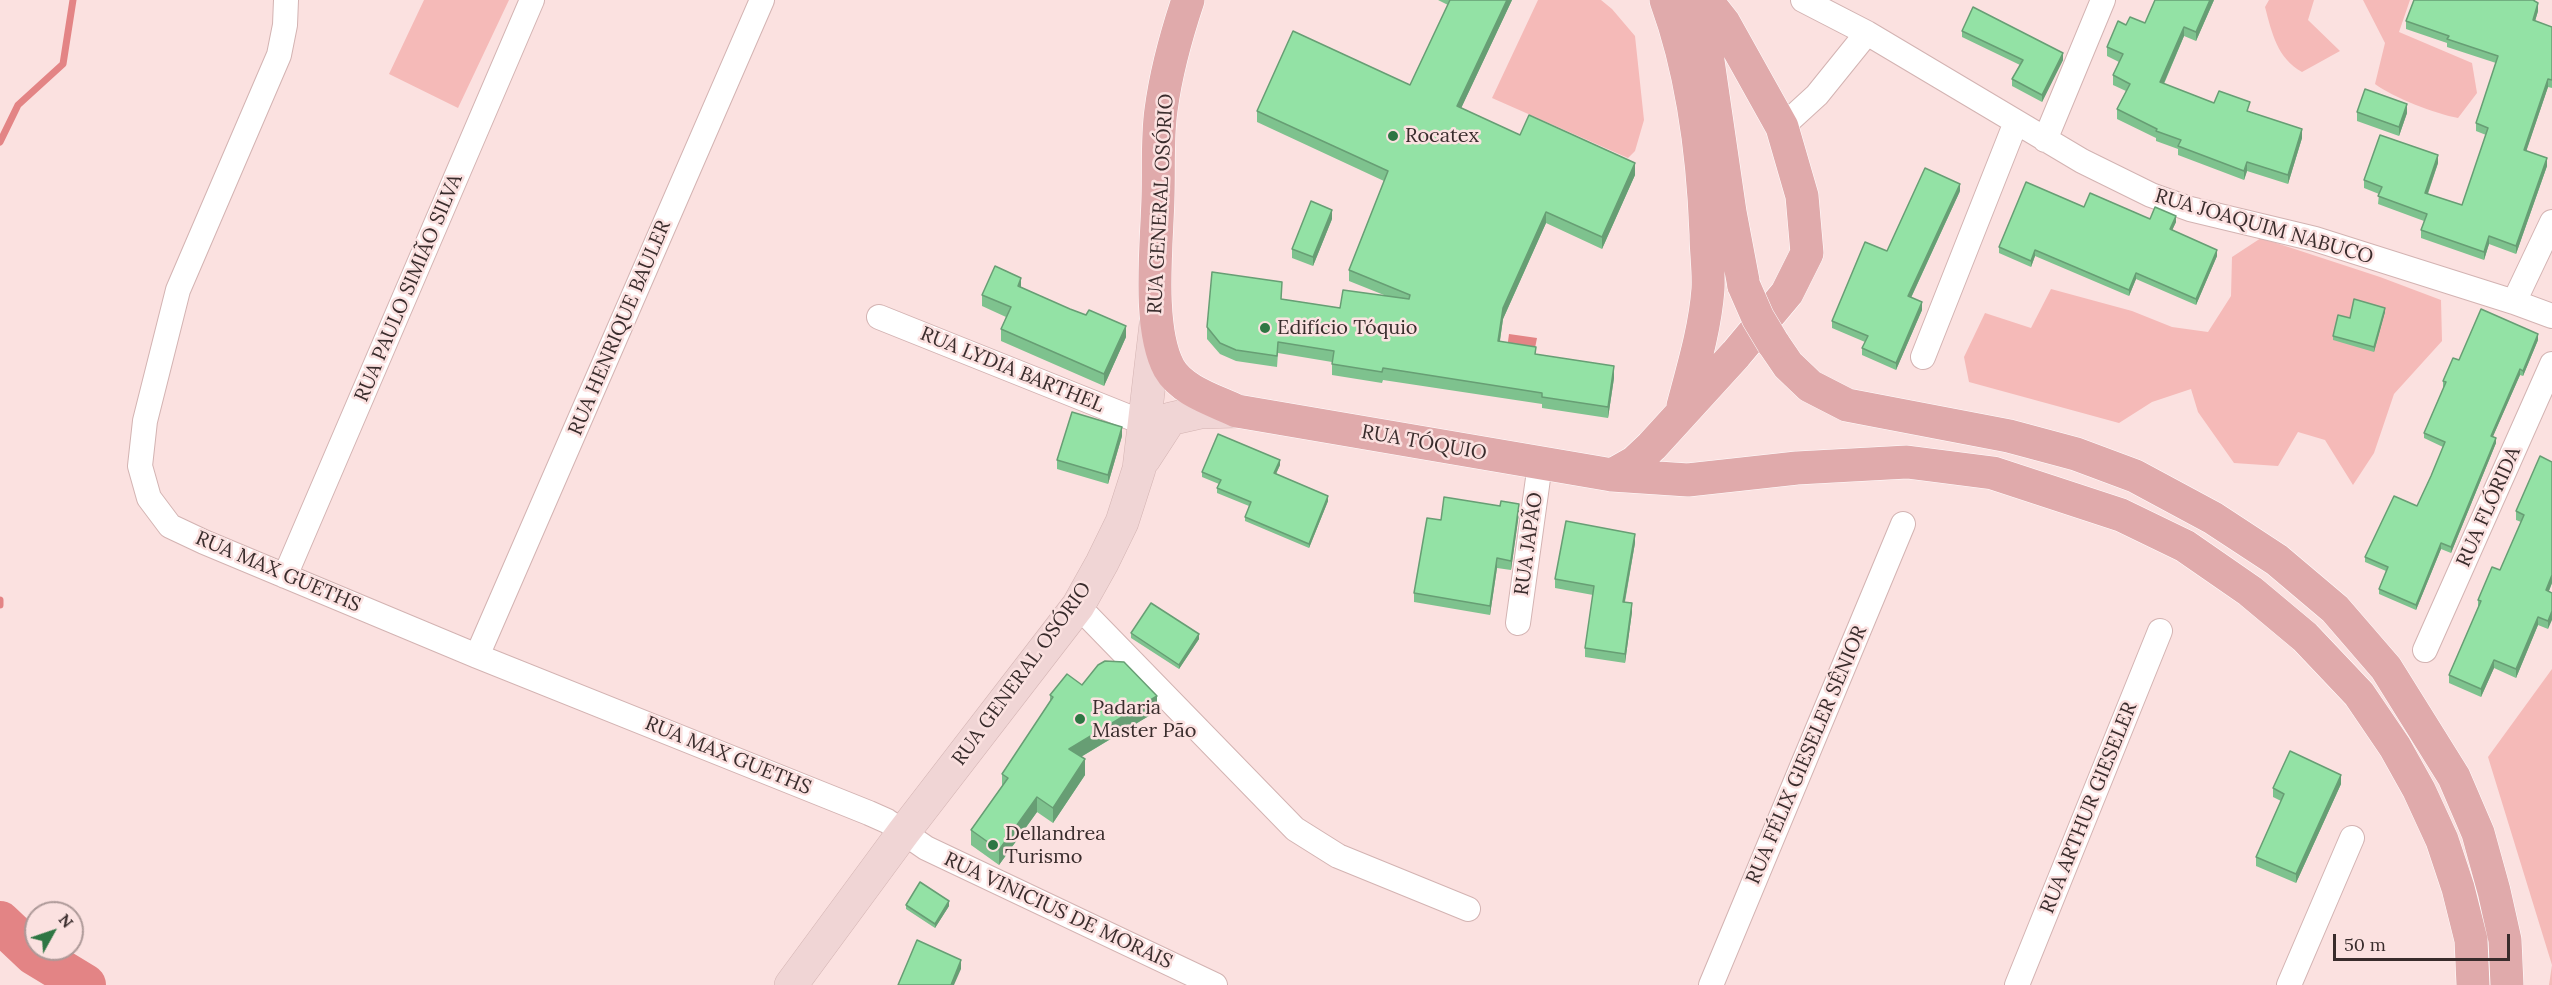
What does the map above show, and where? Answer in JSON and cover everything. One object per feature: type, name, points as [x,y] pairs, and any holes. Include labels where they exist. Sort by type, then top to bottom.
[{"type":"main road","name":"RUA GENERAL OSÓRIO","points":[[791,985],[903,833],[1078,606],[1122,522],[1139,469],[1156,322],[1161,111],[1175,39],[1188,0]]},
{"type":"main road","points":[[1666,0],[1679,36],[1688,77],[1698,139],[1705,210],[1708,289],[1700,344],[1682,411]]},
{"type":"main road","points":[[1690,0],[1696,10],[1705,40],[1730,212],[1744,286],[1758,318],[1788,366],[1810,386],[1847,405],[2009,436],[2076,454],[2135,476],[2213,518],[2277,560],[2336,609],[2386,668],[2454,777],[2478,832],[2494,891],[2505,940],[2507,985]]},
{"type":"main road","points":[[1611,476],[1635,462],[1652,446],[1736,354],[1787,293],[1807,253],[1802,195],[1782,127],[1724,23],[1706,0]]},
{"type":"main road","name":"RUA TÓQUIO","points":[[1156,322],[1164,355],[1170,369],[1180,382],[1237,411]]},
{"type":"main road","name":"RUA TÓQUIO","points":[[1139,469],[1156,437],[1170,419],[1201,411],[1237,411],[1611,476],[1688,480],[1797,468],[1907,462],[1993,473],[2121,515],[2185,546],[2250,591],[2305,637],[2359,694],[2395,747],[2420,790],[2442,840],[2458,888],[2470,940],[2473,985]]},
{"type":"street","name":"RUA MAX GUETHS","points":[[286,0],[285,25],[279,55],[178,290],[145,421],[140,466],[149,498],[170,526],[477,656],[869,813],[887,821],[903,833]]},
{"type":"street","name":"RUA PAULO SIMIÃO SILVA","points":[[285,576],[532,0]]},
{"type":"street","name":"RUA HENRIQUE BAULER","points":[[477,656],[762,0]]},
{"type":"street","name":"RUA JOAQUIM NABUCO","points":[[1803,0],[1867,33],[2045,140],[2151,195],[2180,206],[2315,239],[2552,316]]},
{"type":"street","points":[[2045,140],[2103,0]]},
{"type":"street","points":[[1782,127],[1817,95],[1867,33]]},
{"type":"street","points":[[1923,357],[2016,122]]},
{"type":"street","points":[[2514,302],[2552,222]]},
{"type":"street","name":"RUA LYDIA BARTHEL","points":[[879,316],[1144,423]]},
{"type":"street","name":"RUA FLÓRIDA","points":[[2425,650],[2552,364]]},
{"type":"street","name":"RUA JAPÃO","points":[[1518,623],[1540,464]]},
{"type":"street","name":"RUA FÉLIX GIESELER SÊNIOR","points":[[1711,985],[1903,524]]},
{"type":"street","points":[[1078,606],[1296,829],[1338,856],[1468,909]]},
{"type":"street","name":"RUA ARTHUR GIESELER","points":[[2018,985],[2160,631]]},
{"type":"street","name":"RUA VINICIUS DE MORAIS","points":[[903,833],[926,848],[1215,985]]},
{"type":"street","points":[[2289,985],[2352,838]]},
{"type":"shaded area","points":[[424,0],[509,0],[458,108],[389,74]]},
{"type":"shaded area","points":[[1538,0],[1601,0],[1612,9],[1635,36],[1644,120],[1635,151],[1628,158],[1492,98]]},
{"type":"shaded area","points":[[2269,0],[2314,0],[2308,20],[2340,51],[2302,72],[2287,60],[2277,44],[2265,7]]},
{"type":"shaded area","points":[[2363,0],[2410,0],[2399,32],[2472,63],[2477,93],[2458,118],[2415,104],[2375,84],[2385,43]]},
{"type":"shaded area","points":[[2261,238],[2380,277],[2441,300],[2442,341],[2394,394],[2374,453],[2353,485],[2325,440],[2298,432],[2278,466],[2234,463],[2198,412],[2191,389],[2152,402],[2119,423],[1969,382],[1964,357],[1985,313],[2031,328],[2051,289],[2132,311],[2172,327],[2208,332],[2231,296],[2232,257]]},
{"type":"shaded area","points":[[1509,334],[1537,338],[1534,353],[1507,349]]},
{"type":"shaded area","points":[[2552,669],[2552,965],[2488,757]]},
{"type":"shaded area","points":[[2552,965],[2552,985],[2549,985]]},
{"type":"building","points":[[1450,0],[1507,0],[1457,106],[1520,135],[1529,115],[1635,163],[1602,237],[1546,212],[1503,308],[1498,341],[1536,347],[1535,354],[1614,366],[1608,407],[1542,397],[1542,393],[1383,368],[1382,372],[1332,364],[1334,351],[1278,342],[1277,356],[1236,350],[1220,343],[1207,327],[1212,272],[1282,282],[1281,299],[1340,308],[1343,290],[1409,299],[1410,295],[1349,270],[1388,171],[1257,111],[1293,31],[1410,85]]},
{"type":"building","points":[[2155,0],[2210,0],[2196,32],[2184,27],[2160,82],[2214,103],[2219,91],[2250,102],[2247,111],[2302,129],[2288,175],[2247,162],[2244,171],[2178,146],[2181,140],[2156,131],[2157,129],[2117,109],[2130,84],[2113,75],[2123,54],[2107,47],[2118,21],[2126,25],[2130,17],[2145,23]]},
{"type":"building","points":[[2414,0],[2533,0],[2538,3],[2533,20],[2552,27],[2552,80],[2548,79],[2524,150],[2547,158],[2516,246],[2489,236],[2484,252],[2421,230],[2427,214],[2378,196],[2382,187],[2364,180],[2380,135],[2438,155],[2425,193],[2462,205],[2488,128],[2476,123],[2498,56],[2447,39],[2449,36],[2406,21]]},
{"type":"building","points":[[1973,7],[2063,53],[2042,95],[2012,79],[2023,60],[1962,31]]},
{"type":"building","points":[[2365,89],[2407,104],[2399,127],[2357,112]]},
{"type":"building","points":[[1925,168],[1960,184],[1908,296],[1922,302],[1896,363],[1862,348],[1868,336],[1832,321],[1865,242],[1887,251]]},
{"type":"building","points":[[2026,182],[2084,207],[2090,193],[2150,219],[2155,207],[2176,216],[2170,229],[2217,250],[2196,299],[2136,273],[2129,290],[2035,250],[2031,261],[1999,247]]},
{"type":"building","points":[[1311,201],[1332,210],[1313,257],[1292,249]]},
{"type":"building","points":[[995,266],[1021,278],[1018,286],[1086,315],[1089,310],[1126,326],[1104,374],[1001,329],[1011,307],[982,295]]},
{"type":"building","points":[[2354,299],[2385,308],[2374,347],[2333,336],[2338,315],[2350,318]]},
{"type":"building","points":[[2481,309],[2538,334],[2523,371],[2520,369],[2491,436],[2496,438],[2451,547],[2441,543],[2416,605],[2379,589],[2388,567],[2365,557],[2394,496],[2417,506],[2445,442],[2424,433],[2446,382],[2443,381],[2453,358],[2459,360]]},
{"type":"building","points":[[1072,412],[1122,427],[1108,475],[1057,460]]},
{"type":"building","points":[[1218,434],[1280,460],[1274,473],[1328,496],[1309,544],[1245,517],[1251,502],[1217,488],[1221,480],[1202,472]]},
{"type":"building","points":[[2540,456],[2552,462],[2552,575],[2546,590],[2552,593],[2552,611],[2548,621],[2538,617],[2516,669],[2494,660],[2481,689],[2449,675],[2481,601],[2478,600],[2492,567],[2500,570],[2524,515],[2516,511]]},
{"type":"building","points":[[1444,497],[1500,506],[1501,501],[1519,504],[1511,561],[1497,558],[1490,606],[1414,593],[1427,518],[1441,520]]},
{"type":"building","points":[[1566,521],[1635,534],[1623,602],[1632,603],[1625,654],[1585,648],[1594,586],[1555,579]]},
{"type":"building","points":[[1151,603],[1199,634],[1179,665],[1131,633]]},
{"type":"building","points":[[1105,661],[1124,662],[1157,696],[1069,749],[1085,759],[1053,808],[1037,797],[999,850],[971,830],[1008,778],[1002,774],[1053,697],[1050,695],[1067,674],[1082,685],[1098,665]]},
{"type":"building","points":[[2290,751],[2341,775],[2296,874],[2256,857],[2284,794],[2273,788]]},
{"type":"building","points":[[920,882],[949,901],[935,924],[906,905]]},
{"type":"building","points":[[917,940],[961,960],[951,985],[898,985]]},
{"type":"waterway","points":[[0,142],[18,105],[63,64],[73,0]]},
{"type":"waterway","points":[[0,600],[0,605]]},
{"type":"waterway","points":[[0,922],[34,954],[85,985]]},
{"type":"place","name":"Rocatex","points":[[1393,136]]},
{"type":"place","name":"Edifício Tóquio","points":[[1265,328]]},
{"type":"place","name":"Padaria Master Pão","points":[[1080,719]]},
{"type":"place","name":"Dellandrea Turismo","points":[[993,845]]}]
